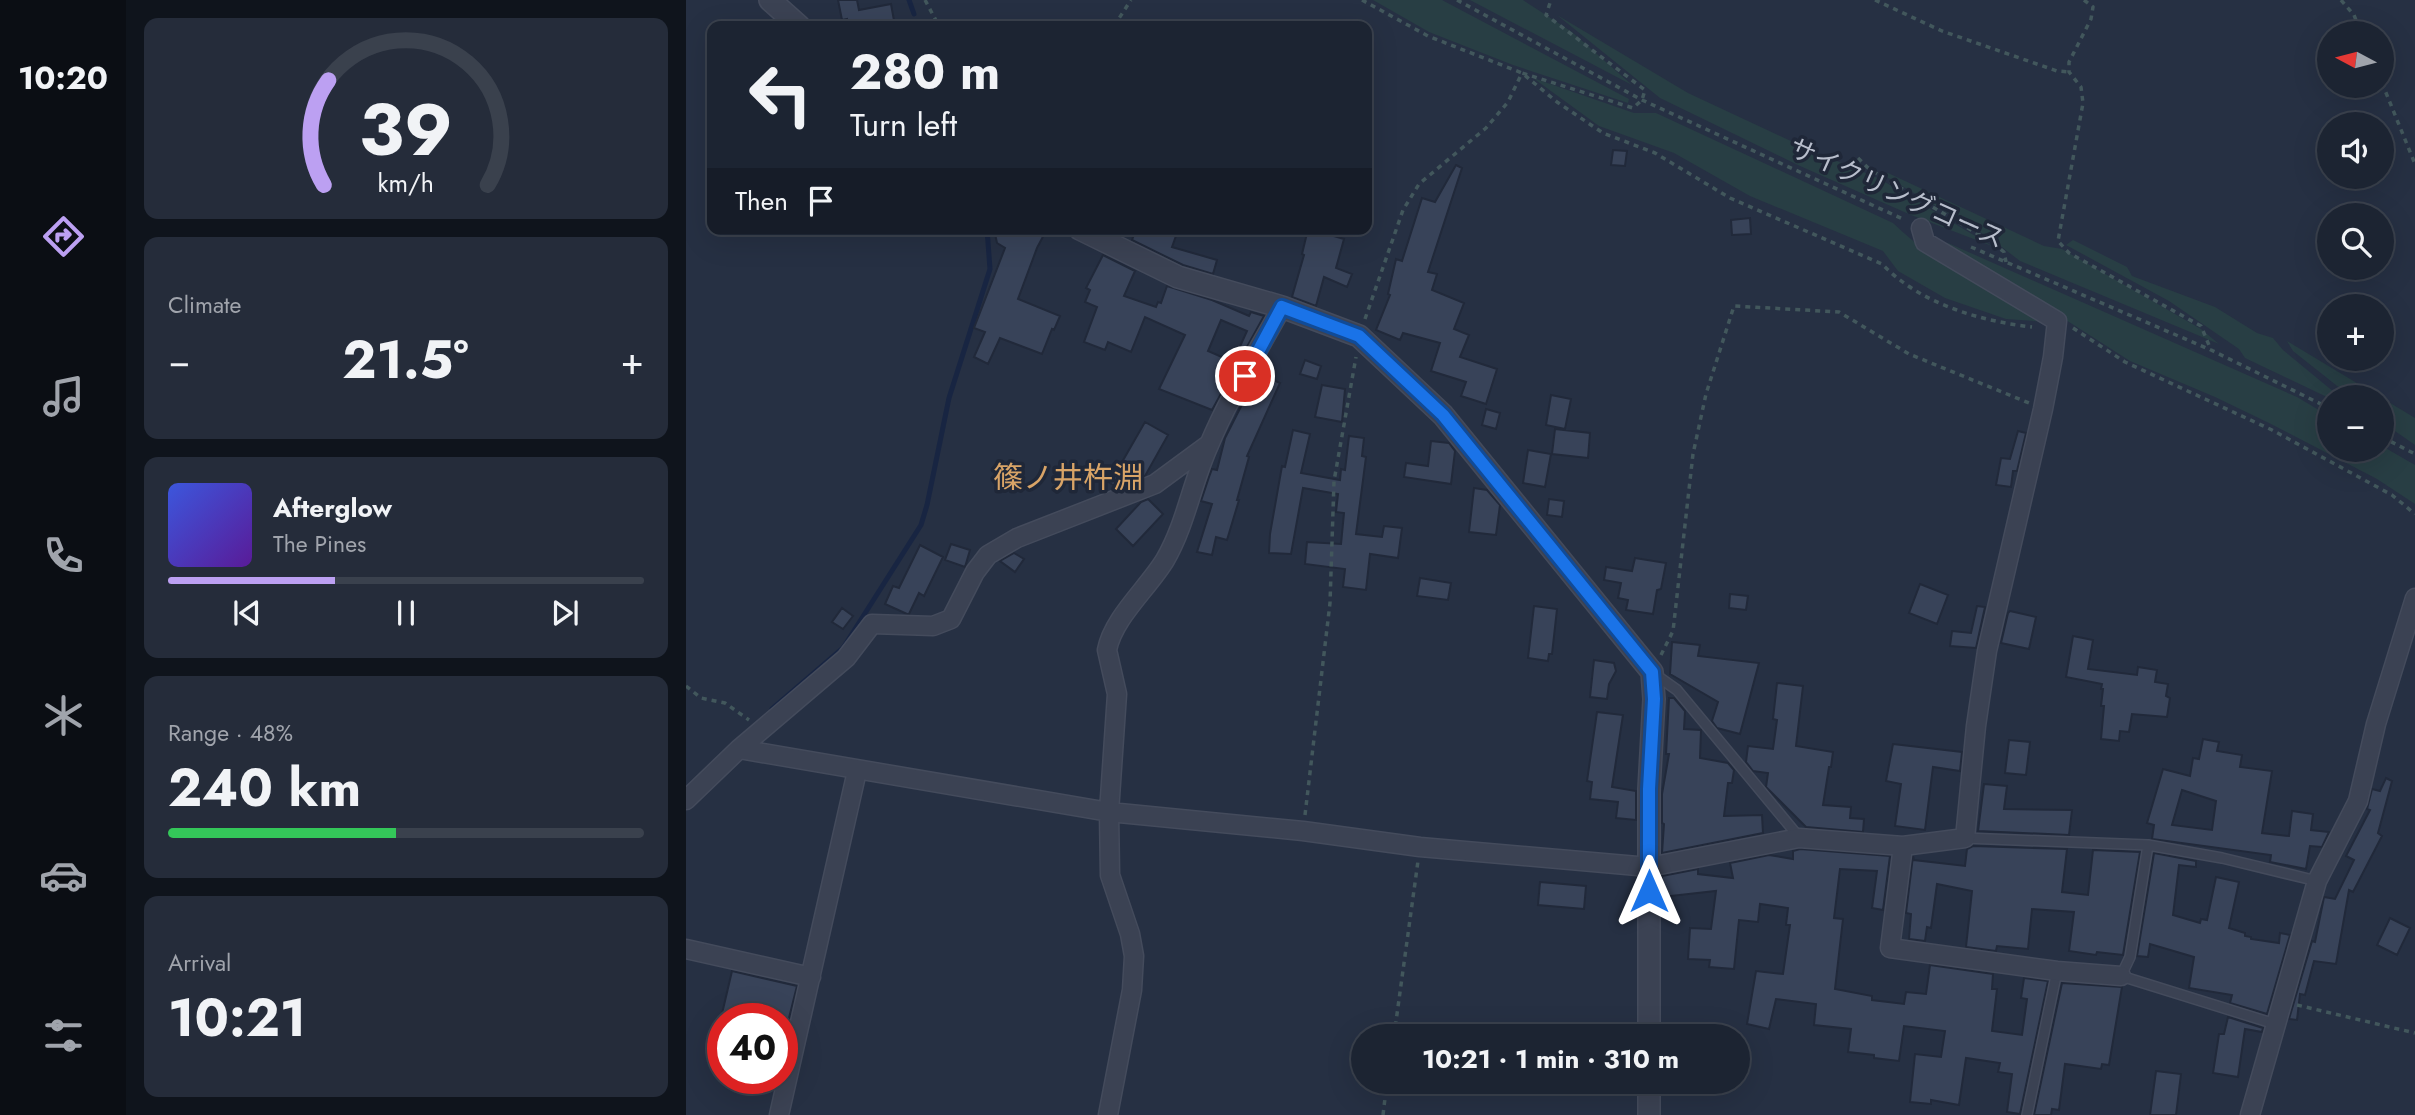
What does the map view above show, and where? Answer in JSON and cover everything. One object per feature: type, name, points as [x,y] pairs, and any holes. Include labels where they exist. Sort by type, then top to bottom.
[{"type":"street","points":[[770,0],[793,21]]},
{"type":"street","points":[[739,749],[1108,812],[1303,831],[1420,847],[1649,867],[1799,838],[1903,846],[1965,838],[1976,726],[1987,651],[2043,409],[2057,321],[1925,242],[1921,228]]},
{"type":"street","points":[[1092,235],[1178,277],[1282,307],[1359,336],[1443,415],[1652,672],[1654,699],[1649,789],[1649,1024]]},
{"type":"street","points":[[1108,1115],[1132,990],[1134,956],[1130,933],[1110,875],[1108,812],[1117,694],[1107,650],[1108,643],[1116,626],[1166,559],[1189,504],[1208,445],[1282,307]]},
{"type":"street","points":[[686,800],[739,749],[846,658],[873,624],[933,626],[951,619],[975,572],[988,555],[1017,538],[1155,484],[1208,445]]},
{"type":"street","points":[[2250,1115],[2317,881],[2358,802],[2376,724],[2415,598]]},
{"type":"street","points":[[779,1115],[857,771]]},
{"type":"street","points":[[1903,846],[1890,948],[2057,971],[2121,976]]},
{"type":"street","points":[[686,949],[811,977]]},
{"type":"street","points":[[1649,1094],[1649,1115]]},
{"type":"lane","points":[[1652,672],[1677,690],[1799,838]]},
{"type":"lane","points":[[1965,838],[2148,845],[2222,858],[2317,881]]},
{"type":"lane","points":[[2148,845],[2130,957],[2121,976],[2275,1024]]},
{"type":"lane","points":[[2026,1115],[2057,971]]},
{"type":"path","points":[[925,0],[936,21]]},
{"type":"path","points":[[1117,21],[1131,0]]},
{"type":"path","points":[[1362,0],[1428,36],[1522,74],[1633,108],[1642,100],[1645,90],[1546,15],[1551,0]]},
{"type":"path","name":"サイクリングコース","points":[[1457,0],[1642,100],[1921,228]]},
{"type":"path","points":[[1875,0],[1942,31],[2057,71],[2069,72]]},
{"type":"path","points":[[2084,0],[2093,6],[2091,19],[2069,62],[2069,72],[2081,87],[2083,103],[2057,241],[2069,253],[2202,326],[2211,350]]},
{"type":"path","points":[[2341,0],[2356,21]]},
{"type":"path","points":[[1522,74],[1603,133],[1655,153],[1730,198],[1882,264],[1926,297],[1998,323],[2057,329],[2070,326],[2125,362],[2272,430],[2392,495],[2415,514]]},
{"type":"path","points":[[1303,831],[1330,603],[1334,481],[1359,336],[1403,210],[1419,184],[1486,128],[1507,102],[1522,74]]},
{"type":"path","points":[[2388,98],[2415,164]]},
{"type":"path","points":[[1858,159],[1868,169],[1993,243],[2004,252],[2006,262]]},
{"type":"path","name":"サイクリングコース","points":[[1959,243],[2211,350],[2317,402]]},
{"type":"path","points":[[1652,672],[1673,631],[1693,454],[1706,394],[1734,306],[1839,312],[1909,354],[2043,409]]},
{"type":"path","points":[[2394,443],[2415,454]]},
{"type":"path","points":[[686,686],[701,698],[725,703],[761,730]]},
{"type":"path","points":[[1396,1024],[1420,847]]},
{"type":"path","points":[[2282,1001],[2415,1033]]},
{"type":"path","points":[[1383,1115],[1386,1094]]},
{"type":"green space","points":[[1373,0],[1442,0],[1629,99],[1628,103],[1513,65],[1429,32]]},
{"type":"green space","points":[[1470,0],[1523,0],[1572,32],[1632,85]]},
{"type":"green space","points":[[1557,15],[1688,93],[1880,179],[1992,246],[1911,215],[1800,166],[1660,98]]},
{"type":"green space","points":[[1533,78],[1634,113],[1656,113],[1893,223],[1947,265],[2047,322],[2006,319],[1945,298],[1898,271],[1883,251],[1750,196],[1674,153],[1599,126]]},
{"type":"green space","points":[[1880,173],[1888,173],[2044,246],[2062,249],[2201,329],[2219,344],[2020,261],[1990,238]]},
{"type":"green space","points":[[2073,240],[2127,267],[2132,276],[2215,307],[2257,333],[2273,338],[2283,350],[2325,385],[2317,385],[2317,392],[2245,358],[2239,349],[2169,301],[2066,245]]},
{"type":"green space","points":[[1948,243],[2297,397],[2317,409],[2317,448],[2215,397],[2130,361],[1944,246]]},
{"type":"green space","points":[[2287,341],[2317,359],[2317,370],[2293,351]]},
{"type":"green space","points":[[2318,371],[2337,371],[2360,385],[2336,385]]},
{"type":"green space","points":[[2394,405],[2415,418],[2415,445],[2394,430]]},
{"type":"green space","points":[[2394,453],[2415,465],[2415,504],[2377,479],[2344,462],[2394,462]]},
{"type":"building","points":[[838,0],[857,0],[859,10],[891,4],[894,21],[847,19],[842,20]]},
{"type":"building","points":[[1613,150],[1627,151],[1625,166],[1611,165]]},
{"type":"building","points":[[1456,165],[1462,168],[1428,272],[1437,274],[1432,290],[1464,303],[1454,329],[1469,335],[1460,357],[1497,369],[1486,404],[1461,396],[1466,382],[1431,371],[1440,343],[1403,333],[1400,340],[1376,330],[1390,295],[1388,294],[1396,259],[1402,261],[1422,198],[1435,202]]},
{"type":"building","points":[[1750,218],[1751,234],[1732,235],[1731,220]]},
{"type":"building","points":[[995,235],[1044,235],[1018,299],[1060,316],[1042,354],[1000,338],[988,364],[974,357],[985,332],[974,328],[1005,248],[997,243]]},
{"type":"building","points":[[1134,235],[1176,235],[1172,247],[1217,260],[1213,274],[1183,265],[1132,240]]},
{"type":"building","points":[[1307,235],[1334,235],[1344,239],[1336,268],[1352,274],[1347,287],[1324,277],[1316,306],[1292,297],[1304,255],[1302,254]]},
{"type":"building","points":[[1103,255],[1135,271],[1124,296],[1156,307],[1158,302],[1161,303],[1167,286],[1212,300],[1249,316],[1251,312],[1264,316],[1212,410],[1159,389],[1185,335],[1145,317],[1131,352],[1108,342],[1105,350],[1084,342],[1097,307],[1085,302],[1090,290],[1086,288]],"holes":[[[1221,320],[1247,331],[1233,362],[1208,351]]]},
{"type":"building","points":[[1305,360],[1321,366],[1317,379],[1300,374]]},
{"type":"building","points":[[1258,373],[1280,383],[1247,456],[1249,457],[1239,500],[1227,540],[1216,537],[1212,555],[1197,552],[1212,504],[1201,501],[1209,477],[1212,469],[1217,470],[1225,438]]},
{"type":"building","points":[[1322,385],[1345,389],[1342,422],[1315,417]]},
{"type":"building","points":[[1551,395],[1571,399],[1565,429],[1546,425]]},
{"type":"building","points":[[1486,409],[1500,413],[1496,429],[1482,425]]},
{"type":"building","points":[[1145,422],[1168,435],[1145,476],[1132,481],[1128,479],[1130,481],[1117,487],[1108,482]]},
{"type":"building","points":[[1555,429],[1590,433],[1588,458],[1552,454]]},
{"type":"building","points":[[1293,430],[1310,434],[1301,473],[1340,480],[1341,469],[1345,470],[1349,436],[1364,438],[1362,456],[1366,457],[1356,534],[1382,537],[1384,526],[1402,528],[1398,558],[1370,554],[1366,590],[1343,587],[1345,569],[1305,564],[1307,542],[1341,544],[1344,513],[1336,512],[1338,494],[1303,488],[1291,554],[1269,553],[1282,466],[1285,467]]},
{"type":"building","points":[[2018,431],[2026,433],[2017,471],[2013,471],[2011,487],[1996,485],[2001,458],[2010,459]]},
{"type":"building","points":[[1431,441],[1449,443],[1455,451],[1451,484],[1404,477],[1406,463],[1428,466]]},
{"type":"building","points":[[1528,450],[1551,454],[1545,487],[1523,483]]},
{"type":"building","points":[[1474,488],[1487,490],[1500,505],[1496,535],[1469,532]]},
{"type":"building","points":[[1148,499],[1163,514],[1133,546],[1116,529],[1141,502]]},
{"type":"building","points":[[1549,499],[1564,501],[1562,517],[1547,515]]},
{"type":"building","points":[[951,544],[970,550],[965,567],[945,560]]},
{"type":"building","points":[[920,545],[943,557],[924,596],[919,593],[907,614],[885,604],[893,586],[899,588]]},
{"type":"building","points":[[1014,553],[1024,559],[1015,572],[1000,561]]},
{"type":"building","points":[[1635,558],[1666,563],[1653,614],[1626,610],[1628,600],[1618,598],[1621,583],[1604,580],[1606,567],[1632,571]]},
{"type":"building","points":[[1420,578],[1451,583],[1448,600],[1417,596]]},
{"type":"building","points":[[1920,584],[1948,595],[1937,624],[1909,613]]},
{"type":"building","points":[[1730,594],[1748,596],[1746,610],[1729,608]]},
{"type":"building","points":[[1534,606],[1557,609],[1552,654],[1549,654],[1548,661],[1528,658]]},
{"type":"building","points":[[1977,606],[1985,607],[1976,648],[1950,646],[1952,631],[1971,633]]},
{"type":"building","points":[[842,608],[853,616],[843,629],[832,622]]},
{"type":"building","points":[[2010,611],[2036,617],[2029,649],[2001,643]]},
{"type":"building","points":[[2073,636],[2093,640],[2088,669],[2137,675],[2138,667],[2157,670],[2155,682],[2168,684],[2166,696],[2170,698],[2167,717],[2132,714],[2129,732],[2120,731],[2119,741],[2101,739],[2104,706],[2101,706],[2102,684],[2066,677]]},
{"type":"building","points":[[1672,642],[1700,645],[1698,656],[1759,663],[1740,734],[1717,728],[1712,721],[1718,702],[1670,674]]},
{"type":"building","points":[[1594,660],[1614,663],[1616,671],[1609,684],[1607,699],[1590,697]]},
{"type":"building","points":[[1777,683],[1803,686],[1796,746],[1833,752],[1823,805],[1851,807],[1850,818],[1864,819],[1863,832],[1806,827],[1766,787],[1768,773],[1753,771],[1746,762],[1748,746],[1773,749],[1777,720],[1773,719]]},
{"type":"building","points":[[1669,698],[1674,698],[1685,711],[1684,729],[1701,730],[1700,758],[1728,763],[1734,770],[1732,783],[1728,783],[1724,816],[1762,815],[1763,833],[1662,853],[1662,794],[1669,754],[1666,754]]},
{"type":"building","points":[[1597,712],[1623,715],[1612,787],[1636,791],[1636,820],[1616,818],[1618,802],[1590,799],[1592,782],[1587,781]]},
{"type":"building","points":[[2203,739],[2219,742],[2217,751],[2242,755],[2240,767],[2272,771],[2262,833],[2289,836],[2292,811],[2313,814],[2311,830],[2329,832],[2322,847],[2310,846],[2306,869],[2270,862],[2271,855],[2152,839],[2154,825],[2147,823],[2163,769],[2190,776],[2193,758],[2199,759]],"holes":[[[2182,790],[2216,801],[2212,830],[2172,825]]]},
{"type":"building","points":[[2009,740],[2030,742],[2026,775],[2005,773]]},
{"type":"building","points":[[1893,744],[1962,752],[1960,771],[1933,767],[1925,830],[1895,826],[1901,784],[1886,781]]},
{"type":"building","points":[[2386,778],[2392,781],[2378,833],[2382,836],[2353,892],[2349,890],[2336,964],[2314,961],[2305,995],[2300,994],[2297,1020],[2289,1019],[2312,941],[2315,942],[2324,897],[2335,899],[2354,860],[2346,856],[2370,810],[2367,809],[2372,789],[2380,791]]},
{"type":"building","points":[[1984,784],[2007,786],[2004,809],[2072,810],[2069,835],[1978,831]]},
{"type":"building","points":[[1973,846],[2067,849],[2062,892],[2088,895],[2093,850],[2140,852],[2123,955],[2069,951],[2074,912],[2032,909],[2028,949],[1997,946],[1996,951],[1966,947],[1972,891],[1937,884],[1931,928],[1927,927],[1925,941],[1909,939],[1911,914],[1906,913],[1913,856],[1914,860],[1965,866],[1967,849]]},
{"type":"building","points":[[1800,849],[1890,856],[1883,910],[1872,908],[1877,871],[1840,869],[1834,918],[1843,919],[1835,989],[1872,996],[1872,1000],[1904,1004],[1906,992],[1926,994],[1930,965],[1993,974],[1992,989],[1997,989],[1992,1031],[2022,1035],[2027,999],[2021,998],[2024,978],[2048,981],[2020,1114],[2007,1112],[2012,1074],[1998,1072],[2000,1063],[1966,1058],[1959,1105],[1931,1100],[1931,1104],[1910,1102],[1915,1054],[1941,1057],[1945,1031],[1904,1026],[1899,1061],[1848,1052],[1851,1029],[1814,1025],[1816,1004],[1776,999],[1769,1029],[1747,1024],[1756,971],[1783,974],[1790,925],[1786,925],[1788,908],[1760,904],[1758,922],[1739,920],[1734,969],[1709,967],[1710,960],[1688,959],[1690,928],[1711,929],[1716,891],[1662,897],[1662,876],[1698,869],[1698,874],[1733,878],[1730,863],[1769,855],[1793,859],[1793,851]]},
{"type":"building","points":[[2154,853],[2196,861],[2196,867],[2179,865],[2173,915],[2200,923],[2201,919],[2207,920],[2216,877],[2239,882],[2229,928],[2245,933],[2245,936],[2251,939],[2279,943],[2280,933],[2290,935],[2267,1014],[2230,1003],[2232,995],[2189,988],[2194,957],[2150,944],[2148,957],[2137,956]]},
{"type":"building","points":[[1540,882],[1586,886],[1584,909],[1538,905]]},
{"type":"building","points":[[2390,918],[2410,928],[2397,955],[2377,945]]},
{"type":"building","points":[[732,971],[797,986],[793,1003],[725,1003]]},
{"type":"building","points":[[2062,983],[2122,987],[2109,1065],[2102,1064],[2101,1069],[2065,1064],[2059,1110],[2052,1109],[2051,1115],[2034,1115]]},
{"type":"building","points":[[2228,1017],[2263,1028],[2262,1032],[2245,1029],[2238,1077],[2213,1073],[2219,1034],[2224,1034]]},
{"type":"building","points":[[2156,1071],[2181,1074],[2176,1115],[2150,1115]]},
{"type":"waterway","points":[[909,0],[914,14]]},
{"type":"waterway","points":[[772,709],[843,648],[921,525],[949,398],[990,269],[987,235]]},
{"type":"district","name":"篠ノ井杵淵","points":[[1068,477]]},
{"type":"route","points":[[1245,376],[1282,307],[1359,336],[1443,415],[1652,672],[1654,699],[1649,789],[1649,891]]}]
